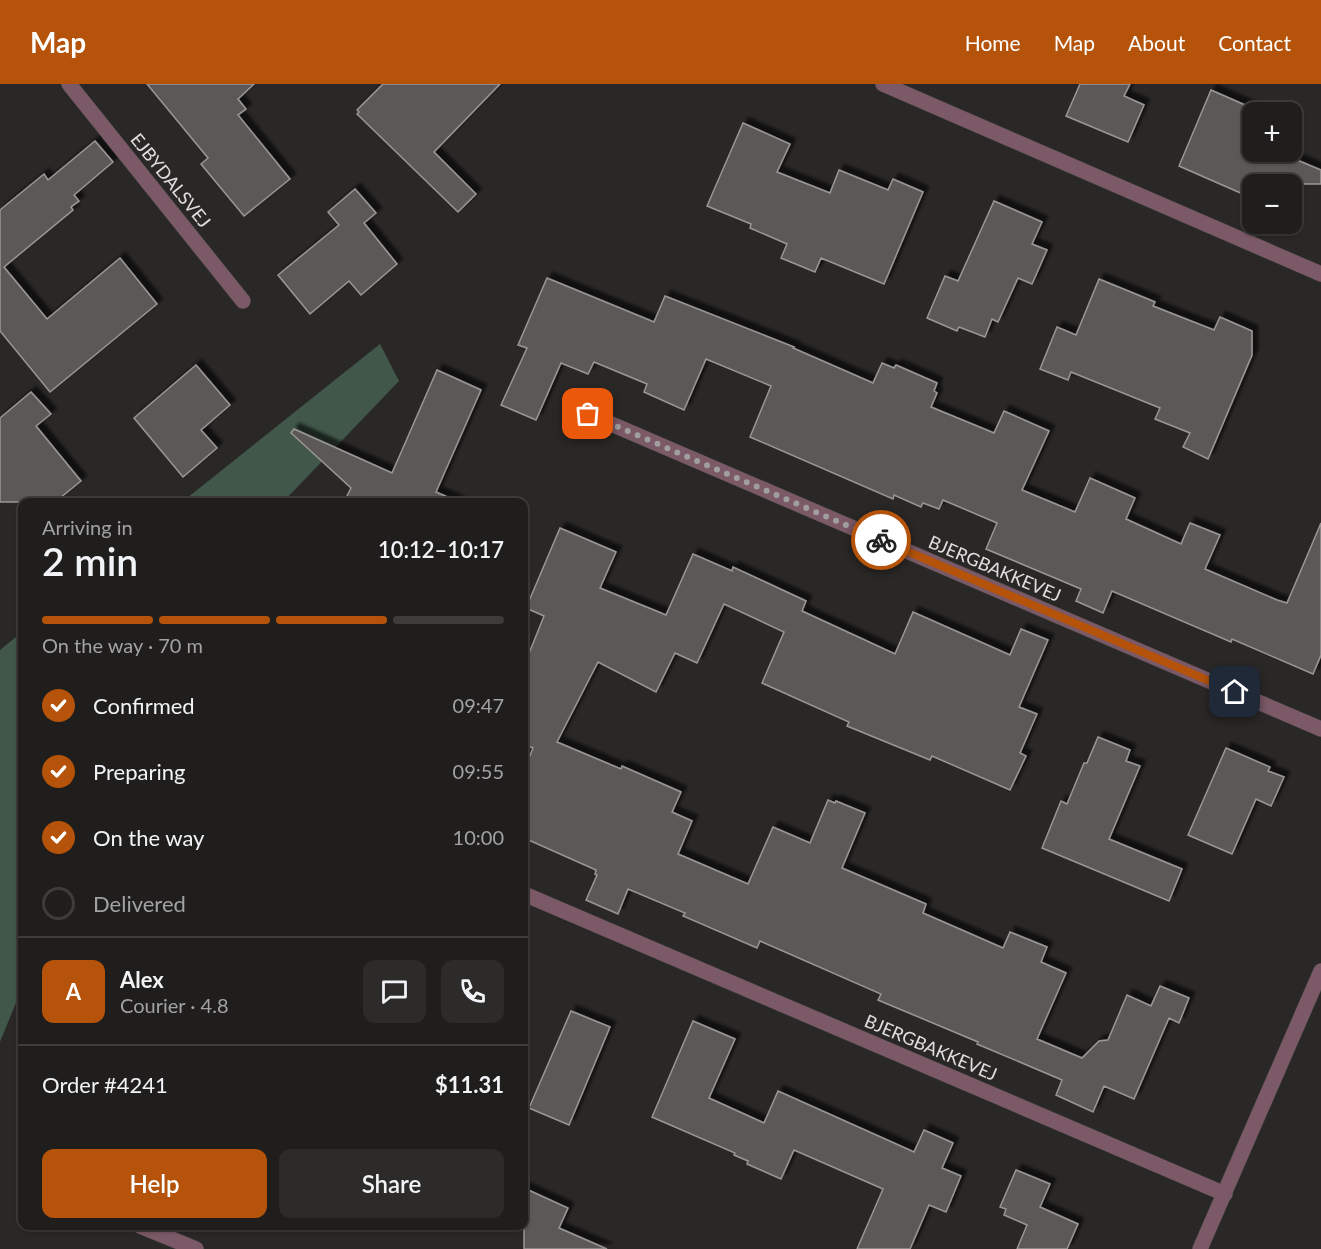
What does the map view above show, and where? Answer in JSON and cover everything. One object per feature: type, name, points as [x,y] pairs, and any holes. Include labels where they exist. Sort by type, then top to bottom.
[{"type":"street","name":"EJBYDALSVEJ","points":[[69,84],[243,301]]},
{"type":"street","points":[[883,84],[1321,274]]},
{"type":"street","name":"BJERGBAKKEVEJ","points":[[588,414],[1321,729]]},
{"type":"street","name":"BJERGBAKKEVEJ","points":[[528,896],[1225,1194]]},
{"type":"street","points":[[1200,1249],[1321,973]]},
{"type":"street","points":[[150,1230],[196,1249]]},
{"type":"green space","points":[[380,344],[399,381],[287,498],[187,498]]},
{"type":"green space","points":[[18,635],[18,998],[0,1042],[0,650]]},
{"type":"building","points":[[147,84],[254,84],[238,99],[246,109],[238,115],[290,179],[244,216],[201,164],[208,158]]},
{"type":"building","points":[[383,84],[500,84],[434,152],[476,194],[458,212],[357,114],[359,112],[357,110]]},
{"type":"building","points":[[1080,84],[1130,84],[1124,96],[1144,105],[1128,142],[1066,116]]},
{"type":"building","points":[[1211,90],[1242,104],[1242,162],[1302,162],[1321,170],[1321,184],[1302,184],[1302,174],[1242,174],[1242,194],[1179,166]]},
{"type":"building","points":[[743,123],[790,144],[777,172],[830,193],[839,170],[888,190],[893,179],[923,192],[884,284],[821,258],[815,272],[781,258],[787,244],[750,228],[751,224],[707,206]]},
{"type":"building","points":[[95,141],[113,162],[74,195],[79,201],[71,207],[73,210],[4,267],[47,319],[120,258],[157,304],[50,392],[0,331],[0,210],[44,174],[48,180]]},
{"type":"building","points":[[355,189],[376,213],[364,223],[397,264],[361,295],[349,281],[310,314],[278,275],[339,225],[328,212]]},
{"type":"building","points":[[994,201],[1042,222],[1032,244],[1047,250],[1032,284],[1018,278],[998,322],[992,319],[985,337],[959,327],[957,331],[927,318],[945,276],[958,281]]},
{"type":"building","points":[[547,278],[654,322],[665,296],[794,347],[873,383],[882,363],[894,368],[896,365],[937,383],[934,391],[937,393],[931,407],[994,433],[1004,411],[1049,431],[1022,490],[1075,512],[1090,478],[1135,498],[1126,519],[1181,544],[1190,523],[1220,535],[1205,569],[1277,600],[1287,603],[1321,523],[1321,655],[1313,674],[1112,591],[1103,613],[1076,601],[1081,589],[986,549],[997,523],[943,500],[939,509],[923,503],[921,507],[894,495],[893,499],[750,437],[771,386],[706,359],[684,410],[644,392],[647,384],[594,362],[588,374],[561,363],[536,420],[501,405],[527,348],[518,345]]},
{"type":"building","points":[[1099,279],[1155,302],[1153,306],[1214,330],[1220,317],[1252,331],[1252,355],[1208,459],[1183,447],[1190,433],[1155,419],[1160,408],[1071,372],[1068,380],[1040,369],[1057,327],[1076,335]]},
{"type":"building","points":[[196,365],[230,405],[201,430],[217,448],[183,477],[134,418]]},
{"type":"building","points":[[437,370],[481,390],[436,492],[450,498],[346,498],[351,488],[291,433],[294,429],[392,473]]},
{"type":"building","points":[[31,392],[51,414],[36,426],[81,481],[60,498],[18,498],[18,502],[0,502],[0,418]]},
{"type":"building","points":[[560,528],[616,552],[600,588],[666,615],[693,554],[732,571],[733,567],[806,601],[802,611],[895,654],[913,612],[1010,655],[1021,629],[1048,640],[1019,707],[1037,714],[1020,753],[1026,756],[1010,790],[932,756],[930,760],[847,726],[849,722],[762,683],[784,632],[724,604],[697,663],[675,653],[656,692],[598,662],[557,742],[621,769],[622,766],[681,792],[672,812],[692,821],[678,854],[748,884],[773,827],[810,843],[828,800],[865,813],[842,868],[926,904],[923,913],[1003,948],[1010,932],[1047,947],[1041,962],[1066,973],[1037,1039],[1082,1058],[1099,1041],[1108,1040],[1127,995],[1151,1006],[1160,986],[1189,998],[1179,1023],[1169,1018],[1134,1099],[1104,1086],[1093,1112],[1056,1095],[1062,1080],[878,1000],[881,994],[760,941],[757,948],[683,916],[685,913],[628,889],[618,914],[586,900],[597,875],[596,870],[528,840],[528,761],[533,748],[528,746],[528,656],[544,616],[528,609],[528,603]]},
{"type":"building","points":[[1098,737],[1130,750],[1126,761],[1140,766],[1109,839],[1182,869],[1169,901],[1042,848],[1061,801],[1067,804]]},
{"type":"building","points":[[1226,748],[1270,767],[1268,771],[1284,777],[1271,806],[1256,799],[1232,854],[1188,835]]},
{"type":"building","points":[[571,1011],[610,1027],[569,1125],[529,1108]]},
{"type":"building","points":[[693,1021],[735,1039],[709,1098],[764,1123],[778,1091],[914,1152],[924,1130],[953,1143],[942,1168],[961,1176],[946,1212],[929,1205],[910,1249],[857,1249],[883,1189],[794,1150],[781,1179],[747,1164],[748,1161],[734,1155],[735,1153],[652,1117]]},
{"type":"building","points":[[1016,1170],[1050,1184],[1040,1207],[1078,1224],[1067,1249],[1017,1249],[1027,1225],[1004,1215],[1006,1209],[1000,1207]]},
{"type":"building","points":[[528,1190],[568,1208],[559,1228],[607,1249],[524,1249],[524,1230],[528,1230]]},
{"type":"way so far","points":[[588,414],[881,540]]},
{"type":"route","points":[[881,540],[1235,692]]}]
